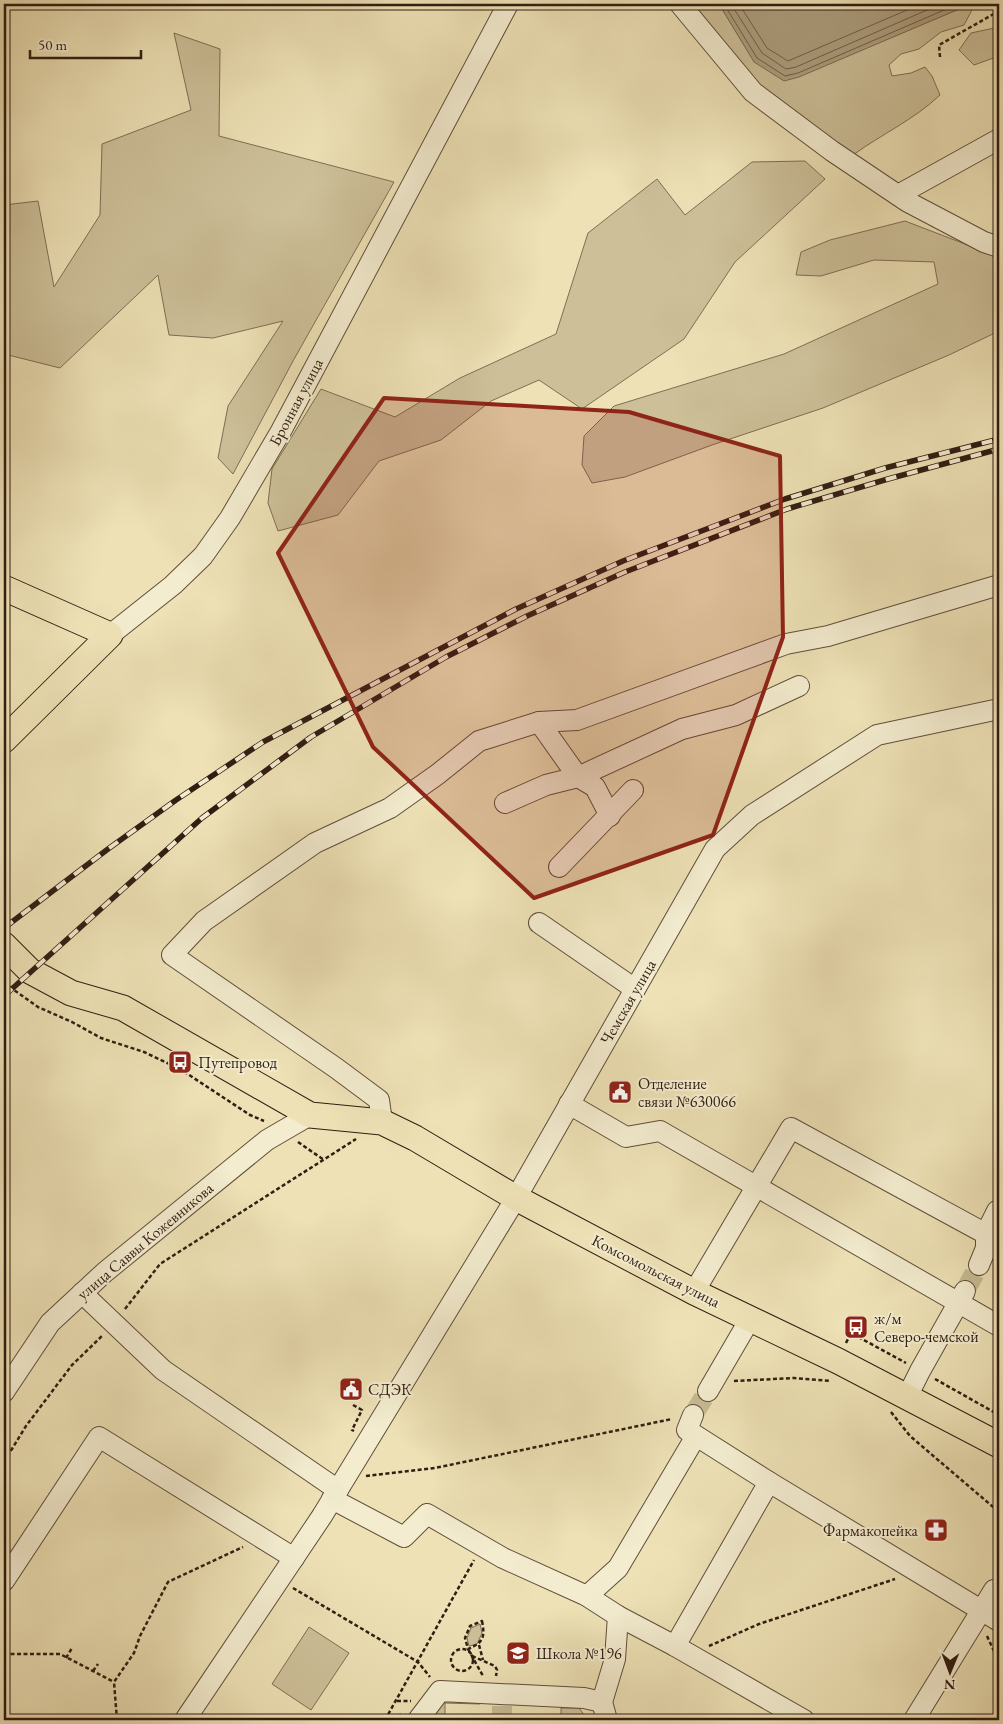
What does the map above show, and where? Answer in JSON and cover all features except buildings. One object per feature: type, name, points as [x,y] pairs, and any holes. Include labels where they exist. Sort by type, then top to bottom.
[{"type":"main road","points":[[4,588],[110,634]]},
{"type":"main road","name":"Бронная улица","points":[[4,740],[110,634]]},
{"type":"main road","points":[[4,945],[30,971],[71,993],[123,1008],[310,1115]]},
{"type":"main road","name":"Комсомольская улица","points":[[310,1115],[382,1122],[415,1138],[516,1198],[694,1292],[838,1361],[896,1401],[999,1445]]},
{"type":"street","name":"Бронная улица","points":[[110,634],[173,585],[203,556],[230,518],[281,431],[508,4]]},
{"type":"street","points":[[680,4],[753,92],[832,151],[908,202],[984,242],[999,247]]},
{"type":"street","points":[[898,195],[999,139]]},
{"type":"street","points":[[382,1122],[380,1100],[172,955],[204,921],[315,844],[390,808],[438,774],[479,740],[539,722],[577,720],[786,644],[828,636],[999,585]]},
{"type":"street","points":[[505,803],[546,785],[578,777],[682,729],[736,715],[799,686]]},
{"type":"street","name":"Чемская улица","points":[[185,1720],[338,1489],[516,1198],[715,850],[752,815],[876,735],[999,709]]},
{"type":"street","points":[[539,722],[578,777],[595,787],[610,816]]},
{"type":"street","points":[[559,867],[610,816],[632,790]]},
{"type":"street","points":[[539,923],[635,989]]},
{"type":"street","points":[[570,1104],[626,1137],[660,1131],[756,1186],[962,1296],[999,1326]]},
{"type":"street","name":"улица Саввы Кожевникова","points":[[4,1392],[50,1323],[105,1272],[259,1146],[310,1115]]},
{"type":"street","points":[[694,1292],[791,1128],[992,1237]]},
{"type":"street","points":[[979,1265],[992,1237],[997,1211],[999,1212]]},
{"type":"street","points":[[82,1293],[163,1370],[404,1536],[427,1514],[503,1558],[587,1596],[618,1616],[682,1650],[804,1720]]},
{"type":"street","points":[[896,1401],[920,1371],[962,1296]]},
{"type":"street","points":[[710,1386],[750,1319]]},
{"type":"street","points":[[693,1415],[687,1430],[918,1572],[980,1614],[999,1621]]},
{"type":"street","points":[[587,1596],[618,1568],[696,1436]]},
{"type":"street","points":[[4,1581],[99,1437],[294,1558]]},
{"type":"street","points":[[682,1650],[769,1482]]},
{"type":"street","points":[[914,1720],[994,1590]]},
{"type":"street","points":[[416,1711],[440,1691],[584,1698],[604,1711],[615,1659],[618,1616]]},
{"type":"path","points":[[940,57],[939,45],[999,11]]},
{"type":"path","points":[[4,983],[38,1008],[101,1038],[144,1052],[180,1069],[250,1115],[282,1131],[324,1160]]},
{"type":"path","points":[[4,1462],[26,1426],[72,1365],[114,1324],[160,1264],[357,1138]]},
{"type":"path","points":[[710,1386],[794,1378],[830,1381]]},
{"type":"path","points":[[896,1401],[910,1436],[999,1512]]},
{"type":"path","points":[[352,1430],[362,1410],[353,1405]]},
{"type":"path","points":[[338,1489],[693,1415]]},
{"type":"path","points":[[117,1720],[114,1682],[134,1653],[140,1636],[168,1582],[262,1538]]},
{"type":"path","points":[[385,1720],[481,1545]]},
{"type":"path","points":[[682,1650],[918,1572]]},
{"type":"path","points":[[279,1579],[418,1662],[427,1672]]},
{"type":"path","points":[[980,1614],[999,1662]]},
{"type":"path","points":[[483,1660],[479,1645],[484,1634],[482,1621],[470,1626],[465,1638],[468,1649],[486,1682]]},
{"type":"path","points":[[468,1649],[479,1645]]},
{"type":"path","points":[[66,1658],[72,1648]]},
{"type":"path","points":[[472,1656],[472,1667],[466,1671],[458,1671],[453,1666],[452,1659],[458,1651],[468,1651],[472,1656],[495,1666],[499,1693]]},
{"type":"path","points":[[4,1654],[60,1654],[114,1682]]},
{"type":"path","points":[[93,1671],[98,1664]]},
{"type":"path","points":[[396,1701],[416,1711]]},
{"type":"highlighted area","points":[[384,398],[629,412],[780,456],[783,637],[713,835],[534,898],[373,747],[278,553]]},
{"type":"shaded area","points":[[684,4],[719,4],[754,61],[868,47],[975,4],[964,25],[941,32],[919,49],[901,54],[889,65],[892,76],[911,73],[925,67],[932,76],[940,95],[920,112],[853,155],[746,77]]},
{"type":"shaded area","points":[[999,27],[999,56],[974,65],[959,50],[971,33]]},
{"type":"shaded area","points":[[174,33],[220,49],[219,136],[394,182],[293,361],[233,474],[218,458],[228,406],[283,321],[213,338],[169,335],[158,275],[60,368],[4,354],[4,205],[38,201],[54,287],[100,215],[102,144],[191,110]]},
{"type":"shaded area","points":[[805,161],[825,179],[735,262],[684,339],[582,409],[539,380],[491,401],[441,440],[379,461],[338,515],[278,531],[268,503],[272,469],[321,389],[395,417],[460,378],[556,334],[588,233],[657,179],[685,215],[752,162]]},
{"type":"shaded area","points":[[905,221],[999,257],[999,331],[949,355],[823,408],[712,445],[625,477],[592,483],[582,465],[584,436],[614,406],[784,354],[938,284],[934,262],[874,260],[821,276],[796,275],[801,252],[830,240]]},
{"type":"shaded area","points":[[480,1624],[482,1633],[477,1644],[469,1646],[467,1638],[471,1628]]},
{"type":"shaded area","points":[[309,1627],[349,1653],[311,1710],[272,1684]]},
{"type":"shaded area","points":[[442,1695],[480,1699],[480,1704],[445,1703],[445,1720],[423,1720]]},
{"type":"shaded area","points":[[561,1708],[579,1708],[588,1720],[561,1720]]},
{"type":"water","points":[[719,4],[971,4],[799,77],[784,81],[754,62]]},
{"type":"tunnel","points":[[965,1291],[979,1265]]},
{"type":"tunnel","points":[[693,1415],[708,1391]]},
{"type":"tunnel","points":[[502,1706],[502,1720]]},
{"type":"railway","points":[[4,928],[176,800],[263,742],[516,609],[623,561],[785,499],[885,468],[999,439]]},
{"type":"railway","points":[[4,996],[202,818],[311,737],[446,657],[527,616],[625,572],[787,509],[999,449]]},
{"type":"place","name":"Путепровод","points":[[180,1062]]},
{"type":"place","name":"Отделение связи №630066","points":[[620,1092]]},
{"type":"place","name":"ж/м Северо-чемской","points":[[856,1327]]},
{"type":"place","name":"СДЭК","points":[[351,1389]]},
{"type":"place","name":"Фармакопейка","points":[[936,1530]]},
{"type":"place","name":"Школа №196","points":[[518,1653]]}]
